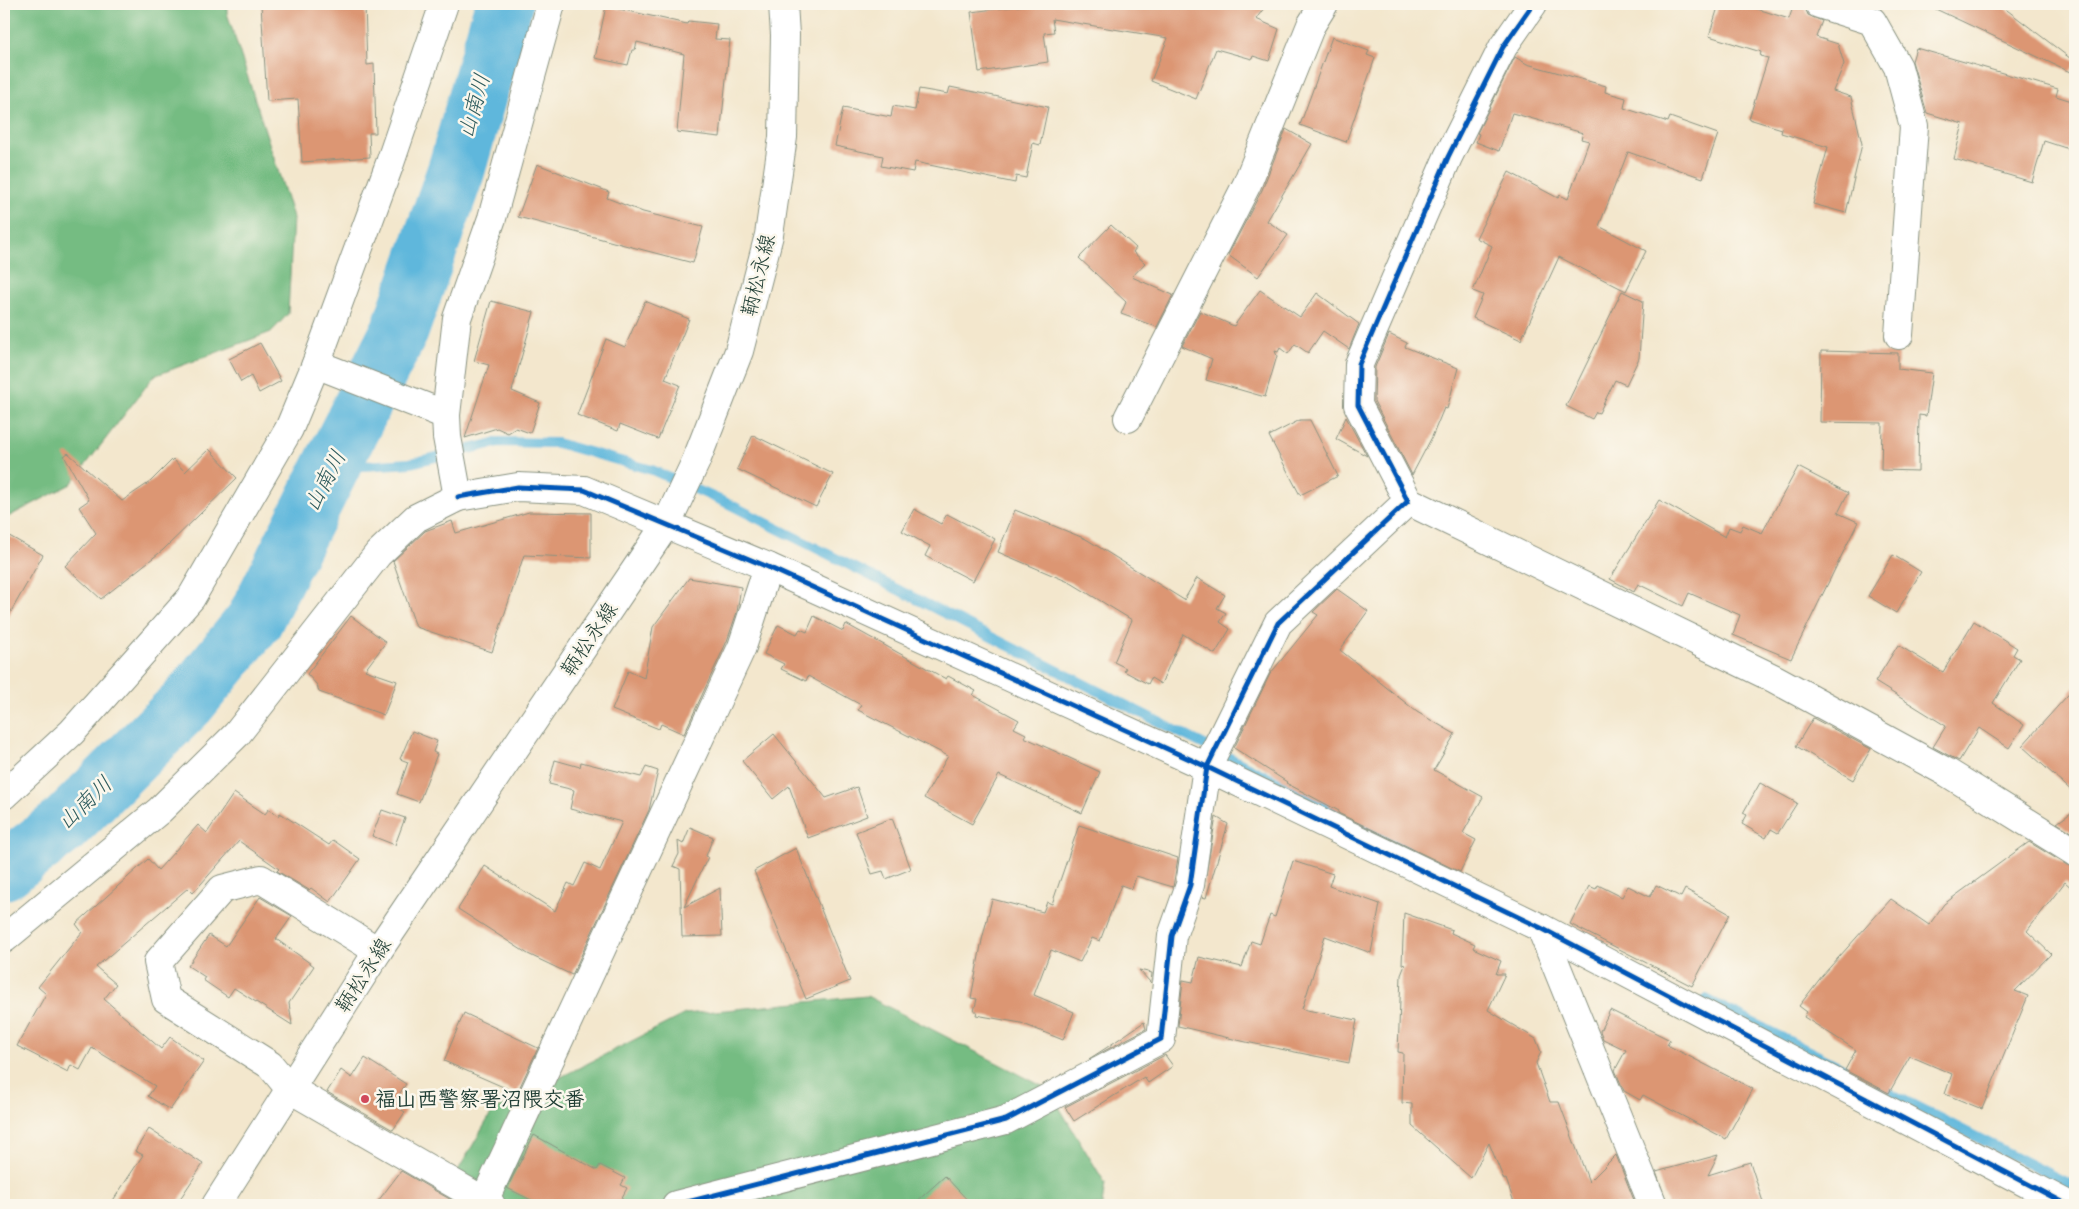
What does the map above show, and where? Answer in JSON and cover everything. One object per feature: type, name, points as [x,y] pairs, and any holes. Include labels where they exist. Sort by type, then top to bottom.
[{"type":"street","points":[[4,795],[72,732],[191,598],[326,368],[390,164],[444,4]]},
{"type":"street","points":[[458,497],[439,419],[457,318],[492,218],[551,4]]},
{"type":"street","name":"鞆松永線","points":[[216,1205],[378,951],[671,516],[696,461],[739,351],[769,235],[783,137],[785,35],[783,4]]},
{"type":"street","points":[[1128,418],[1247,184],[1311,25],[1324,4]]},
{"type":"street","points":[[1533,4],[1503,47],[1448,157],[1359,364],[1358,405],[1408,501],[1776,679],[1948,773],[2075,852]]},
{"type":"street","points":[[1819,4],[1872,21],[1898,67],[1914,126],[1899,335]]},
{"type":"street","points":[[326,368],[439,419]]},
{"type":"street","points":[[4,939],[160,810],[237,734],[378,554],[416,518],[458,497],[518,487],[584,490],[671,516],[768,567],[1213,756],[2068,1205]]},
{"type":"street","points":[[676,1205],[1006,1120],[1161,1039],[1172,936],[1190,885],[1213,756],[1278,623],[1408,501]]},
{"type":"street","points":[[378,951],[261,879],[222,889],[158,962],[166,999],[270,1065],[290,1089],[487,1203],[742,647],[768,567]]},
{"type":"street","points":[[1541,928],[1654,1205]]},
{"type":"green space","points":[[4,4],[227,4],[227,13],[293,217],[288,314],[271,332],[154,376],[71,484],[4,519]]},
{"type":"green space","points":[[867,996],[1048,1089],[1105,1183],[1102,1205],[438,1205],[492,1112],[685,1014]]},
{"type":"building","points":[[261,4],[365,4],[367,65],[374,64],[376,133],[369,133],[370,157],[302,162],[298,99],[267,101]]},
{"type":"building","points":[[1035,4],[1267,4],[1256,19],[1279,29],[1269,61],[1253,56],[1252,59],[1216,49],[1196,99],[1151,81],[1168,38],[1052,19],[1054,32],[1044,33],[1048,62],[979,72],[971,12]]},
{"type":"building","points":[[1719,4],[1742,4],[1789,19],[1794,4],[1804,4],[1808,15],[1822,21],[1816,37],[1838,44],[1844,64],[1833,91],[1851,97],[1862,144],[1846,213],[1813,204],[1828,147],[1781,133],[1782,129],[1749,119],[1768,58],[1760,56],[1761,52],[1709,36]]},
{"type":"building","points":[[1925,4],[1999,4],[2075,62],[2075,64],[2070,72]]},
{"type":"building","points":[[606,6],[687,24],[688,21],[717,24],[715,39],[730,40],[720,137],[677,132],[684,54],[637,42],[635,50],[632,50],[628,65],[595,58]]},
{"type":"building","points":[[1332,37],[1369,51],[1367,55],[1375,58],[1346,142],[1300,125]]},
{"type":"building","points":[[1916,48],[2058,89],[2056,96],[2075,102],[2075,151],[2044,141],[2032,182],[1954,159],[1963,124],[1927,113],[1912,61]]},
{"type":"building","points":[[1515,57],[1527,64],[1606,86],[1605,92],[1626,98],[1624,108],[1668,122],[1670,117],[1718,134],[1703,178],[1628,152],[1599,226],[1646,251],[1626,291],[1559,257],[1521,340],[1473,318],[1483,295],[1473,291],[1492,246],[1476,238],[1509,172],[1558,198],[1560,195],[1568,199],[1589,141],[1581,139],[1583,133],[1512,113],[1499,151],[1476,142],[1479,134],[1477,133]]},
{"type":"building","points":[[950,87],[1048,107],[1040,145],[1033,143],[1026,178],[1016,176],[1015,183],[915,162],[913,172],[881,166],[883,156],[835,146],[843,108],[891,117],[893,106],[915,110],[919,89],[948,94]]},
{"type":"building","points":[[1286,129],[1312,144],[1267,221],[1288,235],[1258,277],[1228,255],[1262,190]]},
{"type":"building","points":[[537,164],[609,192],[607,198],[643,212],[703,227],[693,263],[518,217]]},
{"type":"building","points":[[1111,225],[1136,248],[1133,252],[1145,263],[1132,277],[1173,295],[1157,327],[1121,314],[1126,302],[1079,258]]},
{"type":"building","points":[[1260,290],[1300,317],[1317,293],[1359,324],[1349,349],[1323,331],[1308,353],[1295,344],[1288,354],[1280,348],[1278,352],[1275,351],[1277,356],[1265,397],[1206,380],[1212,359],[1182,346],[1200,311],[1234,326]]},
{"type":"building","points":[[1622,291],[1643,301],[1639,358],[1626,385],[1615,380],[1599,413],[1596,412],[1592,419],[1566,406]]},
{"type":"building","points":[[491,301],[534,312],[512,391],[540,403],[530,433],[516,428],[508,433],[497,428],[465,438],[489,365],[474,361]]},
{"type":"building","points":[[645,301],[689,319],[665,379],[680,385],[658,439],[620,424],[618,431],[577,415],[606,339],[625,347]]},
{"type":"building","points":[[1389,334],[1407,343],[1405,347],[1458,368],[1447,409],[1444,408],[1432,437],[1412,475],[1374,401],[1375,367]]},
{"type":"building","points":[[260,343],[281,381],[259,393],[251,376],[241,382],[229,359]]},
{"type":"building","points":[[1821,351],[1898,353],[1898,369],[1932,373],[1926,416],[1919,415],[1918,471],[1881,470],[1882,423],[1820,422]]},
{"type":"building","points":[[1346,417],[1367,456],[1336,439]]},
{"type":"building","points":[[1300,420],[1310,420],[1338,476],[1300,495],[1269,436]]},
{"type":"building","points":[[753,435],[833,474],[816,507],[737,469]]},
{"type":"building","points":[[209,449],[237,478],[163,550],[101,599],[65,566],[96,533],[79,507],[89,500],[64,456],[68,453],[122,501],[150,482],[173,459],[185,472]]},
{"type":"building","points":[[1798,467],[1848,493],[1838,513],[1858,522],[1791,659],[1733,635],[1740,615],[1689,593],[1683,606],[1638,584],[1634,592],[1610,579],[1659,500],[1725,537],[1729,527],[1740,531],[1743,525],[1762,533]]},
{"type":"building","points":[[914,509],[941,524],[947,514],[995,539],[973,581],[925,556],[930,546],[902,531]]},
{"type":"building","points":[[1015,510],[1086,539],[1184,600],[1197,578],[1225,595],[1217,608],[1226,613],[1220,622],[1230,629],[1215,654],[1183,634],[1161,684],[1151,678],[1148,684],[1124,671],[1126,668],[1114,662],[1132,620],[1071,583],[998,552]]},
{"type":"building","points":[[529,512],[591,513],[591,558],[524,555],[492,652],[416,627],[393,561],[425,531],[452,521],[456,533]]},
{"type":"building","points":[[4,533],[43,555],[4,624]]},
{"type":"building","points":[[1893,555],[1921,572],[1896,613],[1868,596]]},
{"type":"building","points":[[689,578],[741,587],[737,612],[727,641],[684,734],[661,724],[659,729],[612,710],[628,671],[644,678],[653,627]]},
{"type":"building","points":[[1337,589],[1368,611],[1340,650],[1417,712],[1455,734],[1434,770],[1483,797],[1463,833],[1476,840],[1460,872],[1338,813],[1339,811],[1286,783],[1234,748],[1270,674],[1318,615],[1313,612]]},
{"type":"building","points":[[351,616],[386,642],[365,670],[397,681],[384,715],[319,692],[317,685],[307,674]]},
{"type":"building","points":[[814,616],[843,631],[846,624],[946,679],[948,676],[976,691],[973,695],[1019,720],[1014,728],[1026,734],[1024,737],[1100,772],[1082,813],[999,775],[972,824],[924,798],[948,756],[858,710],[861,705],[808,676],[806,681],[781,669],[784,664],[764,654],[778,625],[797,634],[800,629],[807,632]]},
{"type":"building","points":[[1974,621],[2017,648],[2013,655],[2020,659],[1993,703],[2024,725],[2009,748],[1979,728],[1959,761],[1933,747],[1946,726],[1875,682],[1898,645],[1943,672]]},
{"type":"building","points":[[2075,687],[2075,794],[2022,746]]},
{"type":"building","points":[[1813,718],[1871,749],[1853,780],[1796,746]]},
{"type":"building","points":[[412,731],[437,741],[433,752],[437,754],[419,802],[397,794],[408,762],[400,759]]},
{"type":"building","points":[[774,734],[826,798],[857,787],[867,816],[808,838],[789,786],[773,799],[742,761]]},
{"type":"building","points":[[555,760],[580,767],[581,762],[641,777],[646,767],[658,771],[649,810],[572,975],[528,954],[458,909],[485,866],[555,911],[568,883],[574,886],[585,863],[600,870],[622,822],[570,809],[574,790],[549,784]]},
{"type":"building","points":[[1760,783],[1797,803],[1778,833],[1771,829],[1766,838],[1742,824],[1747,815],[1743,813]]},
{"type":"building","points":[[234,793],[265,814],[269,809],[278,816],[280,813],[329,845],[333,840],[360,859],[330,902],[311,888],[309,890],[277,871],[279,869],[239,841],[193,893],[188,888],[96,967],[116,984],[104,999],[161,1049],[170,1037],[204,1061],[170,1110],[148,1096],[155,1086],[92,1048],[80,1070],[71,1065],[68,1072],[17,1046],[46,994],[38,987],[82,932],[76,924],[148,859],[158,870],[198,825],[207,833]]},
{"type":"building","points":[[382,810],[405,818],[395,845],[372,836]]},
{"type":"building","points":[[2075,810],[2075,834],[2057,823]]},
{"type":"building","points":[[1216,817],[1228,824],[1206,898],[1202,897]]},
{"type":"building","points":[[892,818],[911,869],[886,879],[883,871],[872,874],[856,832]]},
{"type":"building","points":[[1079,825],[1178,858],[1173,887],[1136,876],[1132,889],[1121,885],[1100,941],[1092,938],[1080,962],[1051,950],[1034,995],[1074,1012],[1063,1040],[1021,1023],[976,1015],[977,1011],[974,1011],[977,999],[971,998],[992,899],[1043,912],[1047,902],[1052,904]]},
{"type":"building","points":[[690,827],[713,837],[706,856],[708,857],[684,907],[720,888],[722,936],[682,937],[680,869],[673,866],[679,854],[678,841],[683,844]]},
{"type":"building","points":[[2029,842],[2075,868],[2075,891],[2065,882],[2027,931],[2051,954],[2015,991],[2028,996],[1982,1109],[1945,1094],[1952,1074],[1910,1056],[1889,1093],[1845,1070],[1856,1050],[1804,1017],[1807,1012],[1799,1006],[1822,976],[1891,899],[1929,925],[1944,904]]},
{"type":"building","points":[[796,848],[850,981],[806,999],[754,871]]},
{"type":"building","points":[[1293,861],[1333,874],[1329,886],[1380,904],[1371,953],[1325,936],[1302,1009],[1357,1020],[1349,1063],[1178,1026],[1183,980],[1193,982],[1199,957],[1242,967],[1251,941],[1260,944],[1270,915],[1275,917]]},
{"type":"building","points":[[1598,885],[1622,897],[1628,886],[1650,897],[1656,885],[1681,897],[1685,889],[1730,914],[1692,986],[1570,924],[1589,886],[1596,889]]},
{"type":"building","points":[[260,897],[292,916],[276,939],[314,966],[289,1003],[292,1025],[234,988],[228,997],[203,980],[205,977],[188,966],[209,935],[226,946]]},
{"type":"building","points":[[1404,913],[1452,930],[1451,933],[1475,944],[1473,948],[1501,961],[1496,974],[1505,974],[1488,1010],[1536,1039],[1541,1052],[1536,1063],[1550,1102],[1559,1102],[1589,1182],[1616,1155],[1636,1205],[1515,1205],[1506,1179],[1504,1180],[1489,1143],[1471,1178],[1412,1126],[1412,1104],[1402,1103],[1403,1053],[1398,1052],[1401,975],[1405,965],[1402,964]]},
{"type":"building","points":[[1139,970],[1152,973],[1151,983]]},
{"type":"building","points":[[1610,1010],[1670,1040],[1667,1045],[1753,1089],[1726,1139],[1643,1095],[1640,1100],[1624,1091],[1615,1070],[1626,1050],[1603,1039],[1600,1031]]},
{"type":"building","points":[[464,1013],[538,1048],[517,1093],[444,1061]]},
{"type":"building","points":[[1144,1022],[1146,1029],[1089,1059],[1106,1048]]},
{"type":"building","points":[[1165,1055],[1173,1066],[1148,1083],[1144,1077],[1074,1121],[1065,1107]]},
{"type":"building","name":"福山西警察署沼隈交番","points":[[365,1058],[406,1084],[393,1104],[405,1112],[393,1130],[327,1092],[341,1070],[352,1078]]},
{"type":"building","points":[[149,1129],[203,1164],[176,1205],[110,1205],[143,1155],[135,1151]]},
{"type":"building","points":[[534,1135],[597,1170],[600,1165],[625,1178],[621,1185],[627,1188],[618,1205],[541,1205],[507,1188]]},
{"type":"building","points":[[1718,1155],[1708,1175],[1750,1162],[1764,1205],[1668,1205],[1656,1172]]},
{"type":"building","points":[[401,1171],[460,1205],[375,1205]]},
{"type":"building","points":[[945,1176],[972,1205],[913,1205]]},
{"type":"waterway","name":"山南川","points":[[4,871],[63,826],[188,702],[254,621],[400,330],[456,171],[504,4]]},
{"type":"waterway","points":[[332,468],[411,463],[499,442],[557,443],[652,470],[729,504],[1439,864]]},
{"type":"waterway","points":[[1706,999],[1856,1075]]},
{"type":"waterway","points":[[1878,1087],[2075,1187]]},
{"type":"cycle path","points":[[676,1205],[1006,1120],[1161,1039],[1172,936],[1190,885],[1207,767],[1278,623],[1408,501],[1358,405],[1359,364],[1448,157],[1503,47],[1533,4]]},
{"type":"cycle path","points":[[458,497],[518,487],[584,490],[768,567],[1207,767],[1541,928],[2068,1205]]},
{"type":"place","name":"福山西警察署沼隈交番","points":[[365,1099]]}]
